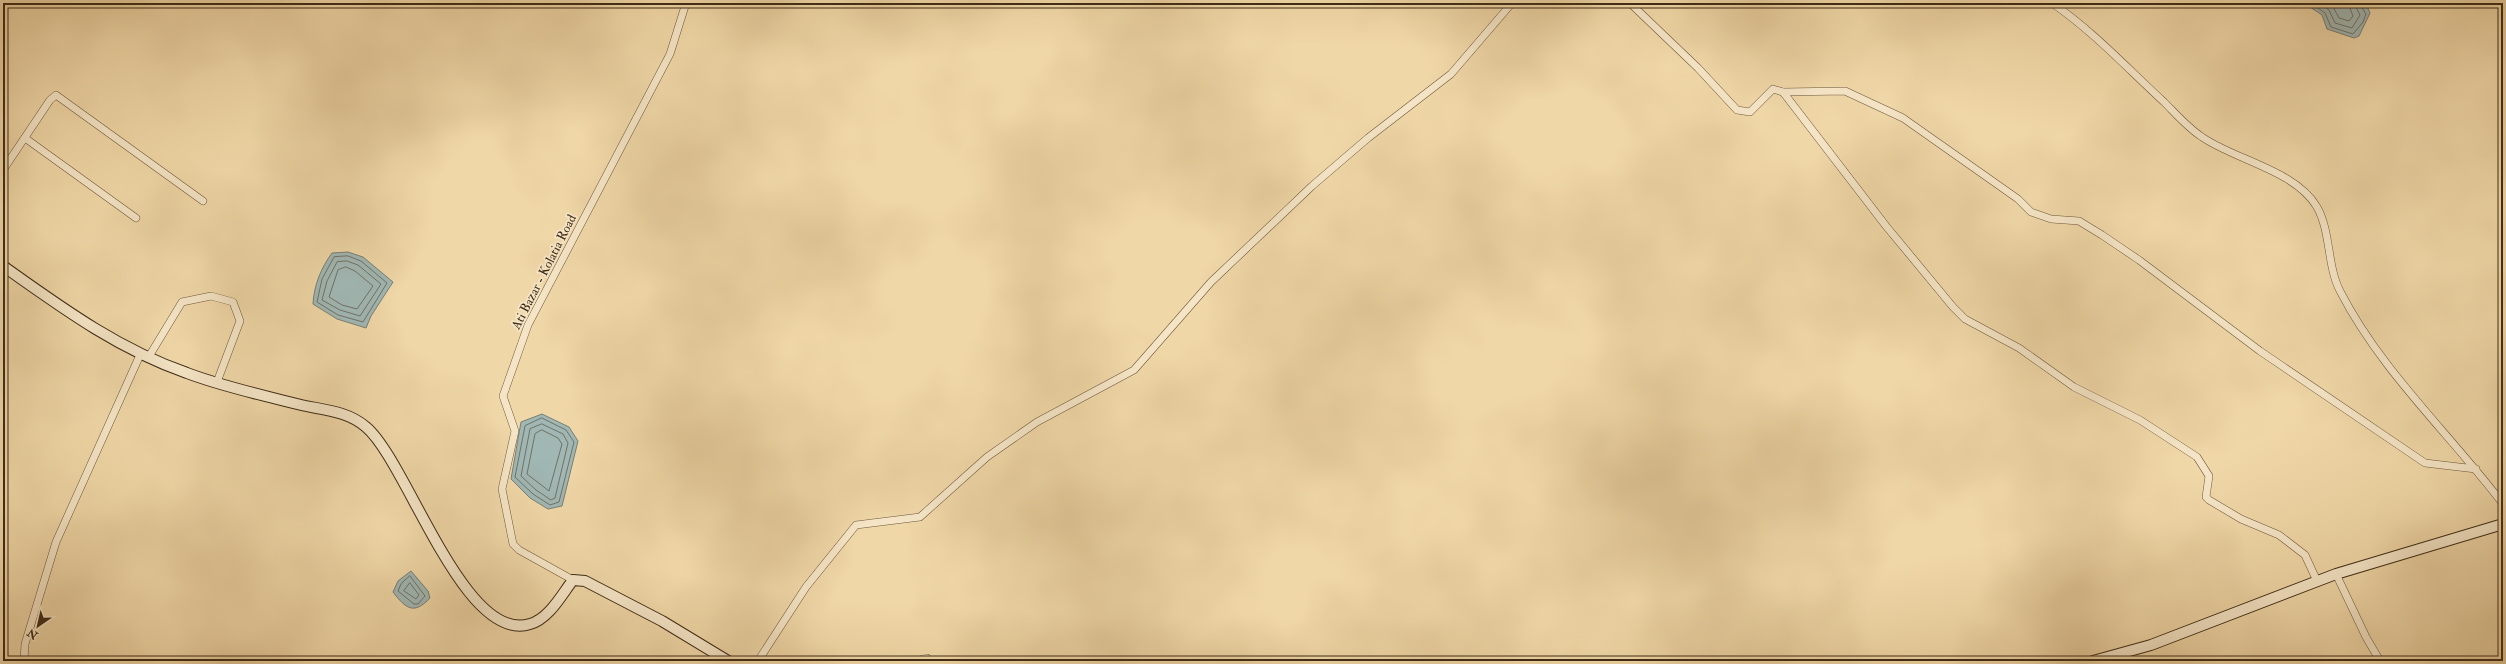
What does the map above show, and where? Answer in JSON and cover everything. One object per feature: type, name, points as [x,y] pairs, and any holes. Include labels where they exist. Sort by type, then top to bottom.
[{"type":"main road","points":[[3,266],[97,332],[144,357],[217,382],[295,404],[344,413],[365,426],[383,444],[446,562],[474,598],[490,614],[504,622],[531,624],[547,613],[573,580],[585,581],[648,614],[728,661]]},
{"type":"main road","points":[[2093,661],[2151,645],[2336,574],[2503,524]]},
{"type":"street","points":[[3,6],[9,3]]},
{"type":"street","name":"Ati Bazar - Kolatia Road","points":[[573,580],[519,550],[513,544],[502,488],[515,431],[503,396],[528,325],[670,54],[686,3]]},
{"type":"street","points":[[758,661],[806,587],[856,525],[920,517],[987,457],[1037,422],[1134,370],[1211,282],[1318,181],[1368,138],[1451,74],[1512,3]]},
{"type":"street","points":[[1630,3],[1698,68],[1737,110],[1750,112],[1773,89],[1783,92],[1845,91],[1903,118],[2018,199],[2031,212],[2051,219],[2079,221],[2139,260],[2260,351],[2425,463],[2476,468]]},
{"type":"street","points":[[2052,3],[2073,18],[2103,44],[2201,137],[2223,150],[2268,168],[2302,191],[2317,207],[2339,289],[2359,324],[2426,413],[2476,468],[2503,504]]},
{"type":"street","points":[[1783,92],[1886,226],[1961,315],[1980,328],[2019,348],[2074,387],[2140,420],[2197,457],[2208,476],[2206,497],[2241,519],[2279,535],[2305,555],[2317,581]]},
{"type":"street","points":[[3,170],[50,100],[56,95],[203,201]]},
{"type":"street","points":[[25,138],[136,218]]},
{"type":"street","points":[[24,661],[25,644],[56,542],[144,357],[182,302],[198,297],[211,296],[233,302],[240,321],[217,382]]},
{"type":"street","points":[[2336,574],[2366,637],[2380,661]]},
{"type":"street","points":[[916,661],[927,658]]},
{"type":"water","points":[[2304,3],[2359,3],[2367,6],[2370,13],[2359,36],[2354,38],[2327,29],[2322,15]]},
{"type":"water","points":[[348,252],[363,257],[393,282],[371,316],[366,328],[337,319],[313,304],[321,271],[332,253]]},
{"type":"water","points":[[542,414],[569,427],[578,441],[562,506],[548,509],[530,498],[511,479],[521,422]]},
{"type":"water","points":[[411,571],[428,591],[430,598],[419,607],[415,608],[406,606],[393,592],[398,581]]}]
